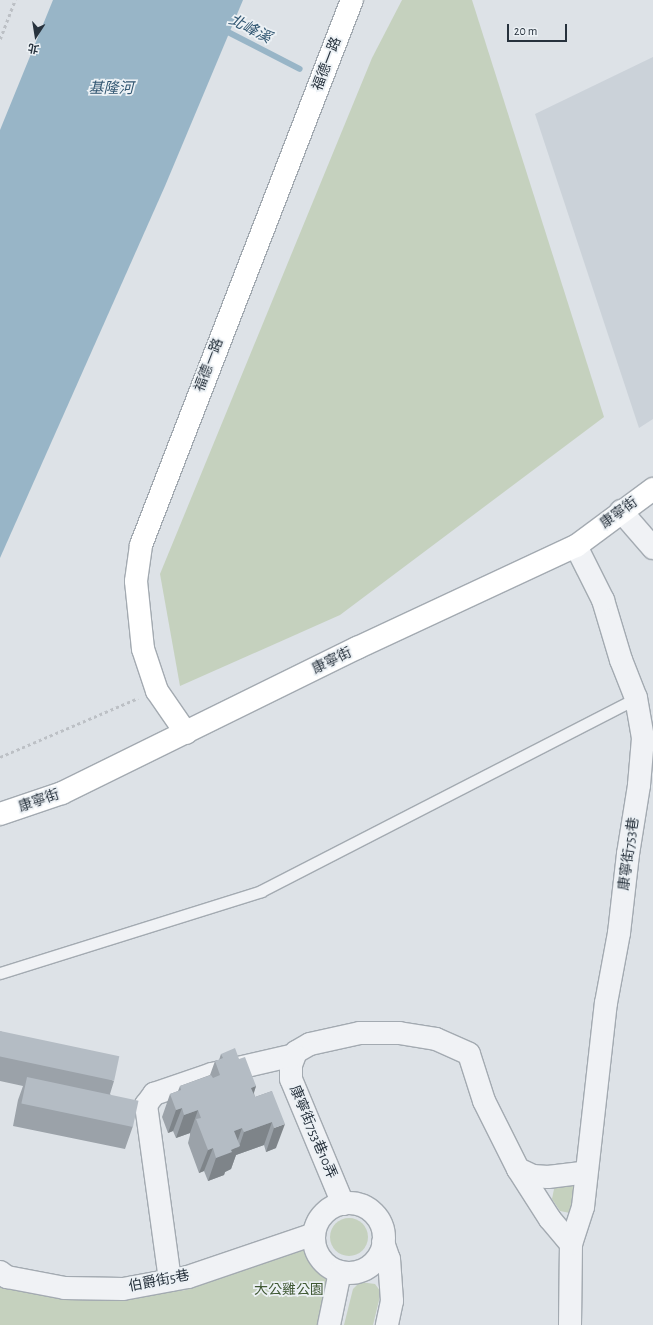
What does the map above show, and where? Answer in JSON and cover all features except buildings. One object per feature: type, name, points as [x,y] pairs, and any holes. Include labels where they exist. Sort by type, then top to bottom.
[{"type":"street","name":"福德一路","points":[[186,733],[157,690],[143,648],[136,581],[141,545],[352,0]]},
{"type":"street","name":"康寧街","points":[[0,814],[62,793],[357,648],[576,546],[621,511],[653,489]]},
{"type":"street","points":[[621,511],[653,548]]},
{"type":"street","name":"康寧街753巷","points":[[571,1244],[582,1217],[606,1003],[619,933],[628,854],[640,785],[643,738],[636,698],[621,660],[603,600],[576,546]]},
{"type":"street","points":[[170,1280],[146,1104],[154,1094],[212,1074],[294,1055],[310,1044],[360,1033],[399,1033],[436,1039],[469,1054],[484,1101],[518,1169],[550,1219],[571,1244],[570,1325]]},
{"type":"street","name":"康寧街753巷10弄","points":[[294,1055],[290,1065],[291,1079],[343,1204]]},
{"type":"street","points":[[518,1169],[533,1176],[548,1178],[586,1172]]},
{"type":"street","points":[[383,1242],[380,1254],[363,1270],[340,1272],[322,1260],[316,1250],[314,1234],[320,1218],[328,1210],[343,1204],[361,1205],[371,1211],[379,1220],[383,1242],[389,1259],[392,1293],[387,1325]]},
{"type":"street","name":"伯爵街5巷","points":[[0,1272],[7,1277],[65,1288],[123,1289],[188,1277],[314,1234]]},
{"type":"street","points":[[329,1325],[340,1272]]},
{"type":"lane","points":[[0,973],[262,891],[636,698]]},
{"type":"path","points":[[0,39],[15,0]]},
{"type":"path","points":[[0,757],[157,690]]},
{"type":"shaded area","points":[[653,57],[653,419],[639,428],[535,114]]},
{"type":"green space","points":[[402,0],[472,0],[604,417],[340,615],[180,686],[160,574],[372,58]]},
{"type":"green space","points":[[568,1182],[578,1185],[570,1213],[560,1211],[552,1199],[554,1189]]},
{"type":"green space","points":[[349,1218],[359,1221],[365,1227],[368,1237],[365,1247],[359,1253],[349,1256],[339,1253],[333,1247],[330,1237],[333,1227],[339,1221]]},
{"type":"green space","name":"大公雞公園","points":[[307,1246],[311,1261],[330,1281],[319,1325],[0,1325],[0,1285],[117,1298],[186,1290]]},
{"type":"green space","points":[[360,1282],[375,1284],[381,1292],[373,1325],[344,1325],[353,1289]]},
{"type":"water","name":"基隆河","points":[[53,0],[243,0],[165,186],[0,558],[0,130]]},
{"type":"waterway","name":"北峰溪","points":[[224,30],[300,69]]}]
